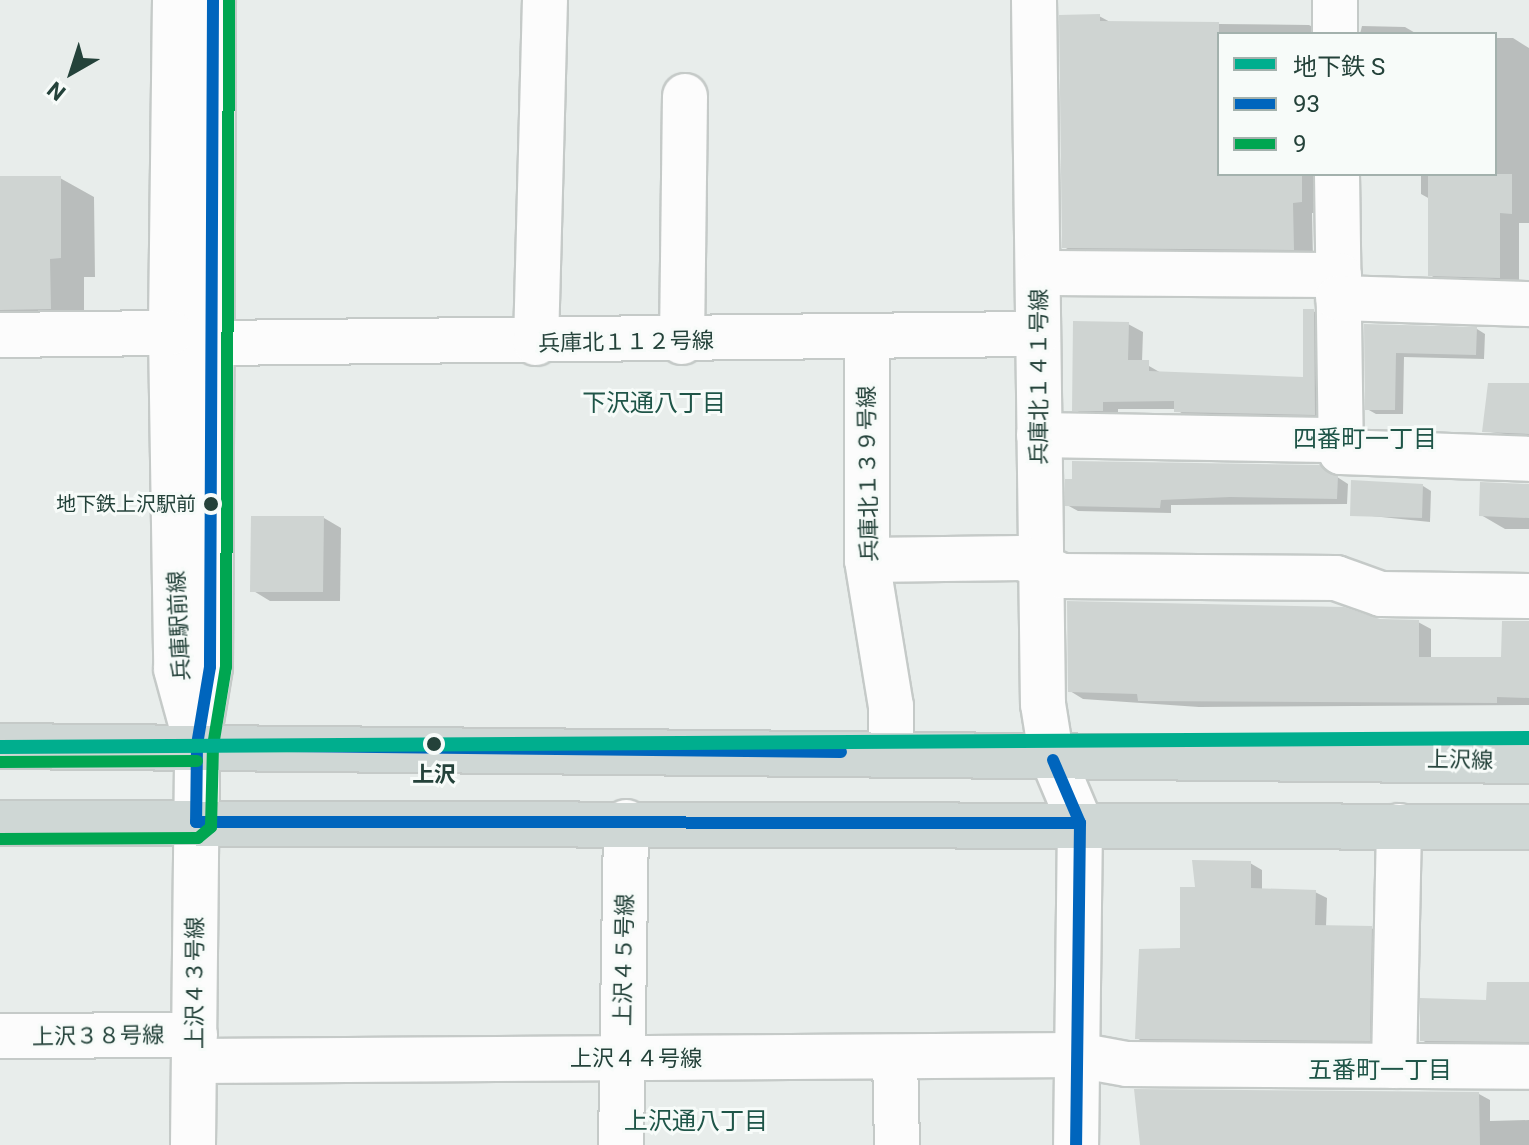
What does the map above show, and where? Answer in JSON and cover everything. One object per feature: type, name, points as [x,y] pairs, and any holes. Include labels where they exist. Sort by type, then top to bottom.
[{"type":"main road","name":"上沢線","points":[[0,746],[197,745],[1529,761]]},
{"type":"main road","points":[[0,823],[1080,823],[1529,827]]},
{"type":"street","name":"兵庫駅前線","points":[[175,0],[171,333],[176,669],[197,745]]},
{"type":"street","name":"兵庫駅前線","points":[[197,745],[210,667],[213,0]]},
{"type":"street","points":[[536,343],[545,0]]},
{"type":"street","name":"兵庫北１４１号線","points":[[1034,0],[1043,704],[1051,754],[1080,823]]},
{"type":"street","points":[[1335,0],[1335,32]]},
{"type":"street","points":[[682,342],[685,96]]},
{"type":"street","points":[[1337,176],[1341,452],[1529,459]]},
{"type":"street","points":[[1039,273],[1339,287],[1529,304]]},
{"type":"street","points":[[0,335],[171,333]]},
{"type":"street","name":"兵庫北１１２号線","points":[[213,343],[682,342],[1038,334]]},
{"type":"street","name":"兵庫北１３９号線","points":[[867,339],[867,560],[891,706],[891,752]]},
{"type":"street","points":[[1039,435],[1340,440]]},
{"type":"street","points":[[867,560],[1022,558],[1062,576],[1336,578],[1381,594],[1529,596]]},
{"type":"street","name":"上沢４３号線","points":[[193,1145],[197,745]]},
{"type":"street","name":"上沢４５号線","points":[[621,1145],[626,822]]},
{"type":"street","points":[[1076,1145],[1080,823]]},
{"type":"street","points":[[1394,1066],[1399,826]]},
{"type":"street","name":"上沢３８号線","points":[[0,1036],[195,1048]]},
{"type":"street","name":"上沢４４号線","points":[[195,1048],[623,1059],[1077,1055],[1127,1064],[1529,1067]]},
{"type":"street","points":[[895,1057],[897,1145]]},
{"type":"building","points":[[1100,14],[1100,21],[1219,22],[1217,176],[1302,176],[1302,202],[1293,203],[1294,250],[1062,248],[1059,15]]},
{"type":"building","points":[[1512,174],[1512,214],[1500,213],[1500,278],[1428,276],[1428,176]]},
{"type":"building","points":[[0,176],[61,176],[61,258],[50,259],[51,309],[0,310]]},
{"type":"building","points":[[1303,309],[1314,309],[1315,415],[1174,412],[1174,401],[1103,402],[1103,411],[1072,411],[1073,321],[1129,322],[1128,360],[1149,360],[1149,371],[1303,377]]},
{"type":"building","points":[[1364,324],[1477,327],[1476,355],[1396,353],[1395,410],[1365,410]]},
{"type":"building","points":[[1488,383],[1529,383],[1529,434],[1482,432]]},
{"type":"building","points":[[1072,461],[1320,465],[1338,476],[1337,499],[1230,497],[1161,500],[1160,508],[1065,506],[1065,479],[1072,479]]},
{"type":"building","points":[[1351,480],[1423,484],[1422,518],[1350,516]]},
{"type":"building","points":[[1480,482],[1529,484],[1529,518],[1479,516]]},
{"type":"building","points":[[251,516],[324,516],[323,592],[250,592]]},
{"type":"building","points":[[1067,601],[1344,607],[1380,619],[1419,620],[1419,657],[1501,657],[1502,621],[1529,621],[1529,698],[1497,697],[1497,703],[1138,701],[1137,694],[1068,692]]},
{"type":"building","points":[[1192,860],[1251,861],[1251,888],[1316,890],[1315,925],[1372,926],[1370,1041],[1135,1039],[1139,949],[1180,948],[1180,887],[1195,887]]},
{"type":"building","points":[[1487,982],[1529,982],[1529,1042],[1420,1041],[1420,998],[1486,1000]]},
{"type":"building","points":[[1134,1089],[1479,1092],[1480,1145],[1140,1145]]},
{"type":"metro line","name":"S","points":[[0,747],[1529,738]]},
{"type":"transit line","name":"93","points":[[213,0],[210,667],[197,745],[196,822],[1080,823]]},
{"type":"transit line","name":"9","points":[[0,839],[198,838],[211,827],[213,746],[226,667],[229,0]]},
{"type":"transit line","name":"93","points":[[197,745],[841,752]]},
{"type":"transit line","name":"93","points":[[1053,760],[1080,823],[1076,1145]]},
{"type":"transit line","name":"9","points":[[0,762],[197,761]]},
{"type":"place","name":"地下鉄上沢駅前","points":[[211,504]]},
{"type":"place","name":"上沢","points":[[434,744]]},
{"type":"district","name":"下沢通八丁目","points":[[654,404]]},
{"type":"district","name":"四番町一丁目","points":[[1365,440]]},
{"type":"district","name":"五番町一丁目","points":[[1380,1071]]},
{"type":"district","name":"上沢通八丁目","points":[[696,1122]]}]
